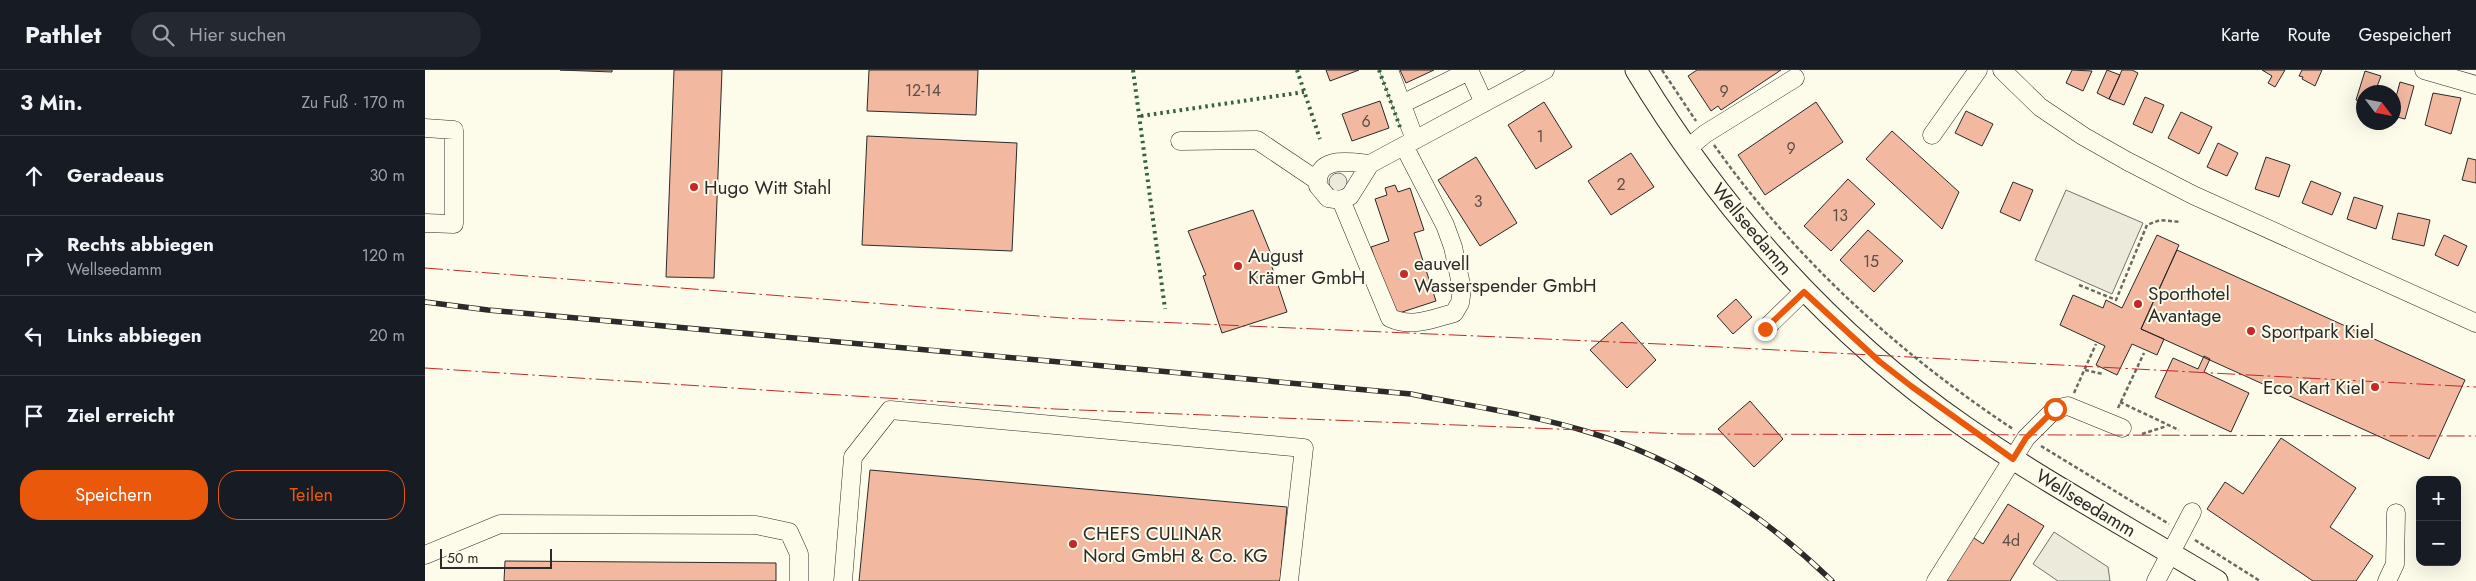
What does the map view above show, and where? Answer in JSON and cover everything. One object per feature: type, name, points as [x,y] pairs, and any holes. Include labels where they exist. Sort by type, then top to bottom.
[{"type":"main road","name":"Wellseedamm","points":[[1636,70],[1708,178],[1804,292],[1880,362],[2013,459],[2217,581]]},
{"type":"street","points":[[1341,200],[1389,318],[1400,323],[1420,323],[1454,313],[1460,303],[1462,289],[1453,247],[1409,143],[1401,104],[1389,70]]},
{"type":"street","points":[[1370,164],[1334,162],[1325,166],[1319,173],[1318,186],[1328,198],[1341,200],[1350,196],[1370,164],[1545,70]]},
{"type":"street","points":[[1931,135],[1979,70]]},
{"type":"street","points":[[2002,70],[2040,106],[2083,136],[2127,161],[2193,195],[2476,323]]},
{"type":"street","points":[[2424,70],[2476,85]]},
{"type":"street","points":[[1401,104],[1469,71],[1484,103]]},
{"type":"street","points":[[1687,149],[1705,134],[1795,78]]},
{"type":"street","points":[[425,128],[454,130],[454,224],[425,223]]},
{"type":"street","points":[[1180,141],[1257,140],[1318,181]]},
{"type":"street","points":[[1765,329],[1804,292]]},
{"type":"street","points":[[1936,581],[2026,438],[2055,409],[2068,406],[2117,426]]},
{"type":"street","points":[[843,581],[853,457],[890,410],[1304,448],[1289,581]]},
{"type":"street","points":[[2156,581],[2192,512]]},
{"type":"street","points":[[2387,581],[2395,564],[2396,513]]},
{"type":"street","points":[[425,555],[500,524],[756,525],[789,532],[799,554],[799,581]]},
{"type":"path","points":[[1662,70],[1747,193],[1828,280],[1891,337],[1946,382],[2026,438],[2183,532],[2260,581]]},
{"type":"path","points":[[2079,284],[2116,300],[2147,226],[2160,220],[2181,222]]},
{"type":"path","points":[[2068,406],[2097,344]]},
{"type":"path","points":[[2117,426],[2120,402],[2144,353]]},
{"type":"path","points":[[2085,370],[2103,374]]},
{"type":"path","points":[[2120,402],[2179,430]]},
{"type":"path","points":[[2142,434],[2168,426]]},
{"type":"shaded area","points":[[1334,173],[1342,173],[1347,178],[1345,189],[1334,191],[1329,186],[1329,178]]},
{"type":"shaded area","points":[[2066,190],[2143,223],[2112,294],[2035,260]]},
{"type":"shaded area","points":[[2054,532],[2108,567],[2110,581],[2058,581],[2033,564]]},
{"type":"building","points":[[560,70],[612,70],[612,72]]},
{"type":"building","name":"Hugo Witt Stahl","points":[[674,70],[722,70],[714,278],[666,277]]},
{"type":"building","points":[[869,70],[978,70],[976,115],[867,111]]},
{"type":"building","points":[[1326,70],[1359,70],[1330,81]]},
{"type":"building","points":[[1400,70],[1434,70],[1406,83]]},
{"type":"building","points":[[1697,70],[1781,70],[1721,110],[1718,106],[1711,111],[1688,76]]},
{"type":"building","points":[[2072,70],[2092,71],[2083,91],[2066,83]]},
{"type":"building","points":[[2107,70],[2120,75],[2109,99],[2097,93]]},
{"type":"building","points":[[2122,70],[2132,70],[2138,73],[2124,105],[2109,99]]},
{"type":"building","points":[[2262,70],[2285,70],[2275,87],[2268,83],[2272,76]]},
{"type":"building","points":[[2302,70],[2322,70],[2315,86],[2299,76]]},
{"type":"building","points":[[2365,71],[2381,76],[2378,85],[2361,85]]},
{"type":"building","points":[[2400,82],[2414,86],[2405,119],[2401,118],[2401,85],[2399,85]]},
{"type":"building","points":[[2433,93],[2461,98],[2451,134],[2425,125]]},
{"type":"building","points":[[2145,97],[2164,105],[2152,133],[2133,124]]},
{"type":"building","points":[[1380,101],[1389,128],[1352,141],[1342,114]]},
{"type":"building","points":[[1544,102],[1572,147],[1536,169],[1508,125]]},
{"type":"building","points":[[1816,102],[1843,142],[1765,195],[1738,155]]},
{"type":"building","points":[[1966,111],[1993,124],[1982,146],[1955,133]]},
{"type":"building","points":[[2181,112],[2212,127],[2199,154],[2168,138]]},
{"type":"building","points":[[1892,131],[1959,192],[1942,229],[1866,159]]},
{"type":"building","points":[[867,136],[1017,143],[1012,251],[862,245]]},
{"type":"building","points":[[2218,143],[2238,153],[2227,176],[2207,167]]},
{"type":"building","points":[[1631,153],[1654,187],[1611,215],[1588,181]]},
{"type":"building","points":[[1476,157],[1517,223],[1480,246],[1438,180]]},
{"type":"building","points":[[2266,157],[2290,165],[2279,197],[2255,189]]},
{"type":"building","points":[[2468,158],[2476,160],[2476,183],[2462,180]]},
{"type":"building","points":[[1848,179],[1875,204],[1831,251],[1804,226]]},
{"type":"building","points":[[2311,181],[2341,193],[2332,215],[2302,203]]},
{"type":"building","points":[[2013,182],[2033,190],[2020,221],[2000,212]]},
{"type":"building","name":"eauvell Wasserspender GmbH","points":[[1395,185],[1398,192],[1410,188],[1424,230],[1414,233],[1436,301],[1393,315],[1371,247],[1389,241],[1375,199],[1387,195],[1385,188]]},
{"type":"building","points":[[2354,197],[2383,206],[2376,229],[2347,219]]},
{"type":"building","name":"August Krämer GmbH","points":[[1253,210],[1271,254],[1268,255],[1287,312],[1222,333],[1203,276],[1206,275],[1188,231]]},
{"type":"building","points":[[2398,213],[2430,220],[2424,246],[2392,239]]},
{"type":"building","points":[[1868,230],[1903,261],[1874,292],[1840,260]]},
{"type":"building","name":"Sporthotel Avantage","points":[[2157,235],[2179,245],[2141,329],[2164,339],[2157,355],[2132,344],[2117,375],[2096,365],[2105,346],[2060,325],[2073,295],[2103,308],[2106,300],[2122,308]]},
{"type":"building","points":[[2444,235],[2467,246],[2458,266],[2435,255]]},
{"type":"building","points":[[2177,250],[2465,380],[2429,459],[2141,329]]},
{"type":"building","points":[[1736,299],[1752,317],[1733,334],[1717,316]]},
{"type":"building","points":[[1622,322],[1656,360],[1627,388],[1590,350]]},
{"type":"building","points":[[2204,356],[2210,359],[2204,372],[2249,393],[2231,432],[2155,397],[2173,358],[2198,369]]},
{"type":"building","points":[[1750,401],[1783,439],[1754,467],[1718,429]]},
{"type":"building","points":[[2281,438],[2356,488],[2330,527],[2373,556],[2356,581],[2313,581],[2207,509],[2225,482],[2243,494]]},
{"type":"building","name":"CHEFS CULINAR Nord GmbH & Co. KG","points":[[870,470],[1287,507],[1280,581],[859,581]]},
{"type":"building","points":[[2008,504],[2044,526],[2010,581],[1943,581],[1971,536],[1983,544]]},
{"type":"building","points":[[505,561],[776,563],[776,581],[504,581]]},
{"type":"railway","points":[[425,302],[488,310],[1411,394],[1499,411],[1585,431],[1621,443],[1687,473],[1748,511],[1805,556],[1832,581]]},
{"type":"hedge","points":[[1133,70],[1165,309]]},
{"type":"hedge","points":[[1297,70],[1320,139]]},
{"type":"hedge","points":[[1379,70],[1400,127]]},
{"type":"hedge","points":[[1141,116],[1304,92]]},
{"type":"power","points":[[425,268],[1064,318],[1683,345],[2476,387]]},
{"type":"power","points":[[425,368],[1055,409],[1682,434],[2476,436]]},
{"type":"place","name":"Hugo Witt Stahl","points":[[694,187]]},
{"type":"place","name":"August Krämer GmbH","points":[[1238,266]]},
{"type":"place","name":"eauvell Wasserspender GmbH","points":[[1404,274]]},
{"type":"place","name":"Sporthotel Avantage","points":[[2138,304]]},
{"type":"place","name":"Sportpark Kiel","points":[[2251,331]]},
{"type":"place","name":"Eco Kart Kiel","points":[[2375,387]]},
{"type":"place","name":"CHEFS CULINAR Nord GmbH & Co. KG","points":[[1073,544]]},
{"type":"route","points":[[1765,329],[1804,292],[1880,362],[1964,426],[2013,459],[2026,438],[2055,409]]}]
